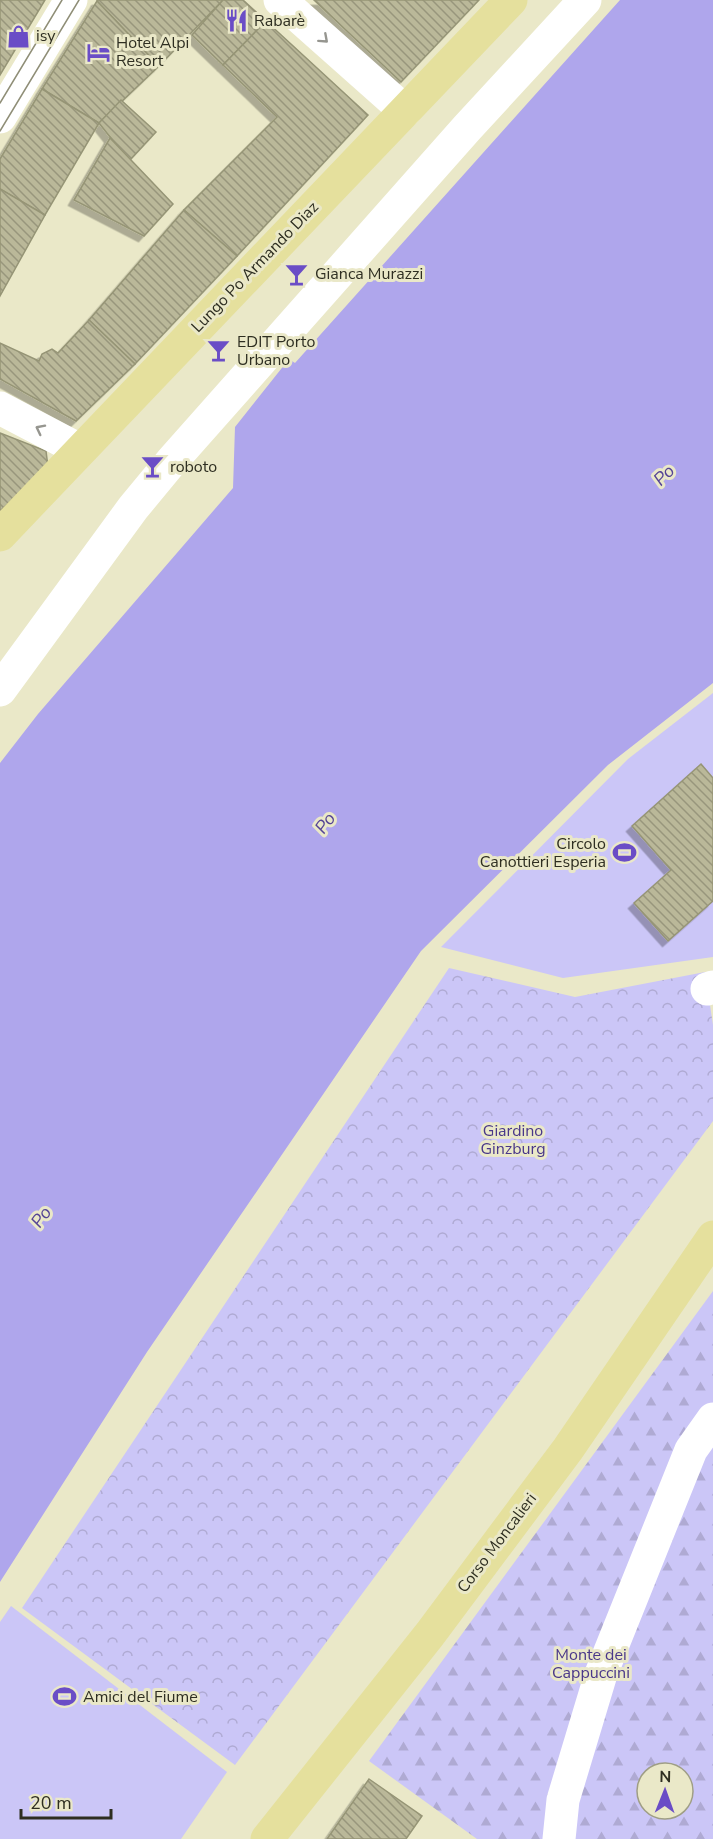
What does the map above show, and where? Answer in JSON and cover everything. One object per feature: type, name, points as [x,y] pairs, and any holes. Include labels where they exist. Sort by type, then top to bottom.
[{"type":"main road","name":"Lungo Po Armando Diaz","points":[[0,535],[511,0]]},
{"type":"main road","name":"Corso Moncalieri","points":[[267,1839],[430,1634],[568,1449],[713,1237]]},
{"type":"street","points":[[0,117],[71,0]]},
{"type":"street","points":[[280,0],[405,111]]},
{"type":"street","points":[[0,690],[133,508],[171,462],[467,128],[585,0]]},
{"type":"street","points":[[0,408],[80,450]]},
{"type":"street","points":[[559,1839],[563,1800],[601,1674],[691,1450],[713,1419]]},
{"type":"green space","name":"Circolo Canottieri Esperia","points":[[713,693],[713,957],[563,978],[441,947],[628,759]]},
{"type":"green space","name":"Giardino Ginzburg","points":[[449,968],[575,997],[705,972],[713,1025],[713,1121],[235,1765],[22,1608]]},
{"type":"green space","name":"Monte dei Cappuccini","points":[[713,1291],[713,1839],[477,1839],[369,1761]]},
{"type":"green space","name":"Amici del Fiume","points":[[11,1606],[227,1772],[181,1839],[0,1839],[0,1622]]},
{"type":"water","name":"Po","points":[[620,0],[713,0],[713,683],[608,765],[421,951],[147,1352],[0,1582],[0,763],[38,714],[233,488],[235,427],[289,359],[295,363]]},
{"type":"building","points":[[0,0],[45,0],[0,75]]},
{"type":"building","points":[[98,0],[223,0],[159,66],[97,1]]},
{"type":"building","points":[[223,0],[243,0],[266,21],[223,65],[192,35]]},
{"type":"building","points":[[314,0],[479,0],[401,82]]},
{"type":"building","points":[[97,1],[159,66],[99,123],[42,89]]},
{"type":"building","points":[[266,21],[368,115],[237,256],[184,210],[277,117],[223,65]]},
{"type":"building","points":[[42,89],[99,123],[45,215],[0,189],[0,159]]},
{"type":"building","points":[[121,100],[156,132],[129,161],[99,123]]},
{"type":"building","points":[[110,138],[173,204],[144,236],[74,200]]},
{"type":"building","points":[[0,189],[45,215],[0,296]]},
{"type":"building","points":[[184,210],[237,256],[135,364],[89,320]]},
{"type":"building","points":[[89,320],[135,364],[76,421],[0,379],[0,343],[39,361],[42,354],[52,349],[58,353]]},
{"type":"building","points":[[0,433],[46,451],[48,467],[0,511]]},
{"type":"building","points":[[701,764],[713,778],[713,901],[668,941],[634,903],[671,870],[632,826]]},
{"type":"building","points":[[369,1779],[422,1816],[406,1839],[327,1839]]},
{"type":"tram line","points":[[0,103],[62,0]]},
{"type":"tram line","points":[[0,131],[79,0]]},
{"type":"place","name":"Rabarè","points":[[236,21]]},
{"type":"place","name":"isy","points":[[18,36]]},
{"type":"place","name":"Hotel Alpi Resort","points":[[98,52]]},
{"type":"place","name":"Gianca Murazzi","points":[[297,274]]},
{"type":"place","name":"EDIT Porto Urbano","points":[[219,351]]},
{"type":"place","name":"roboto","points":[[152,467]]},
{"type":"place","name":"Circolo Canottieri Esperia","points":[[624,853]]},
{"type":"place","name":"Amici del Fiume","points":[[65,1697]]}]
